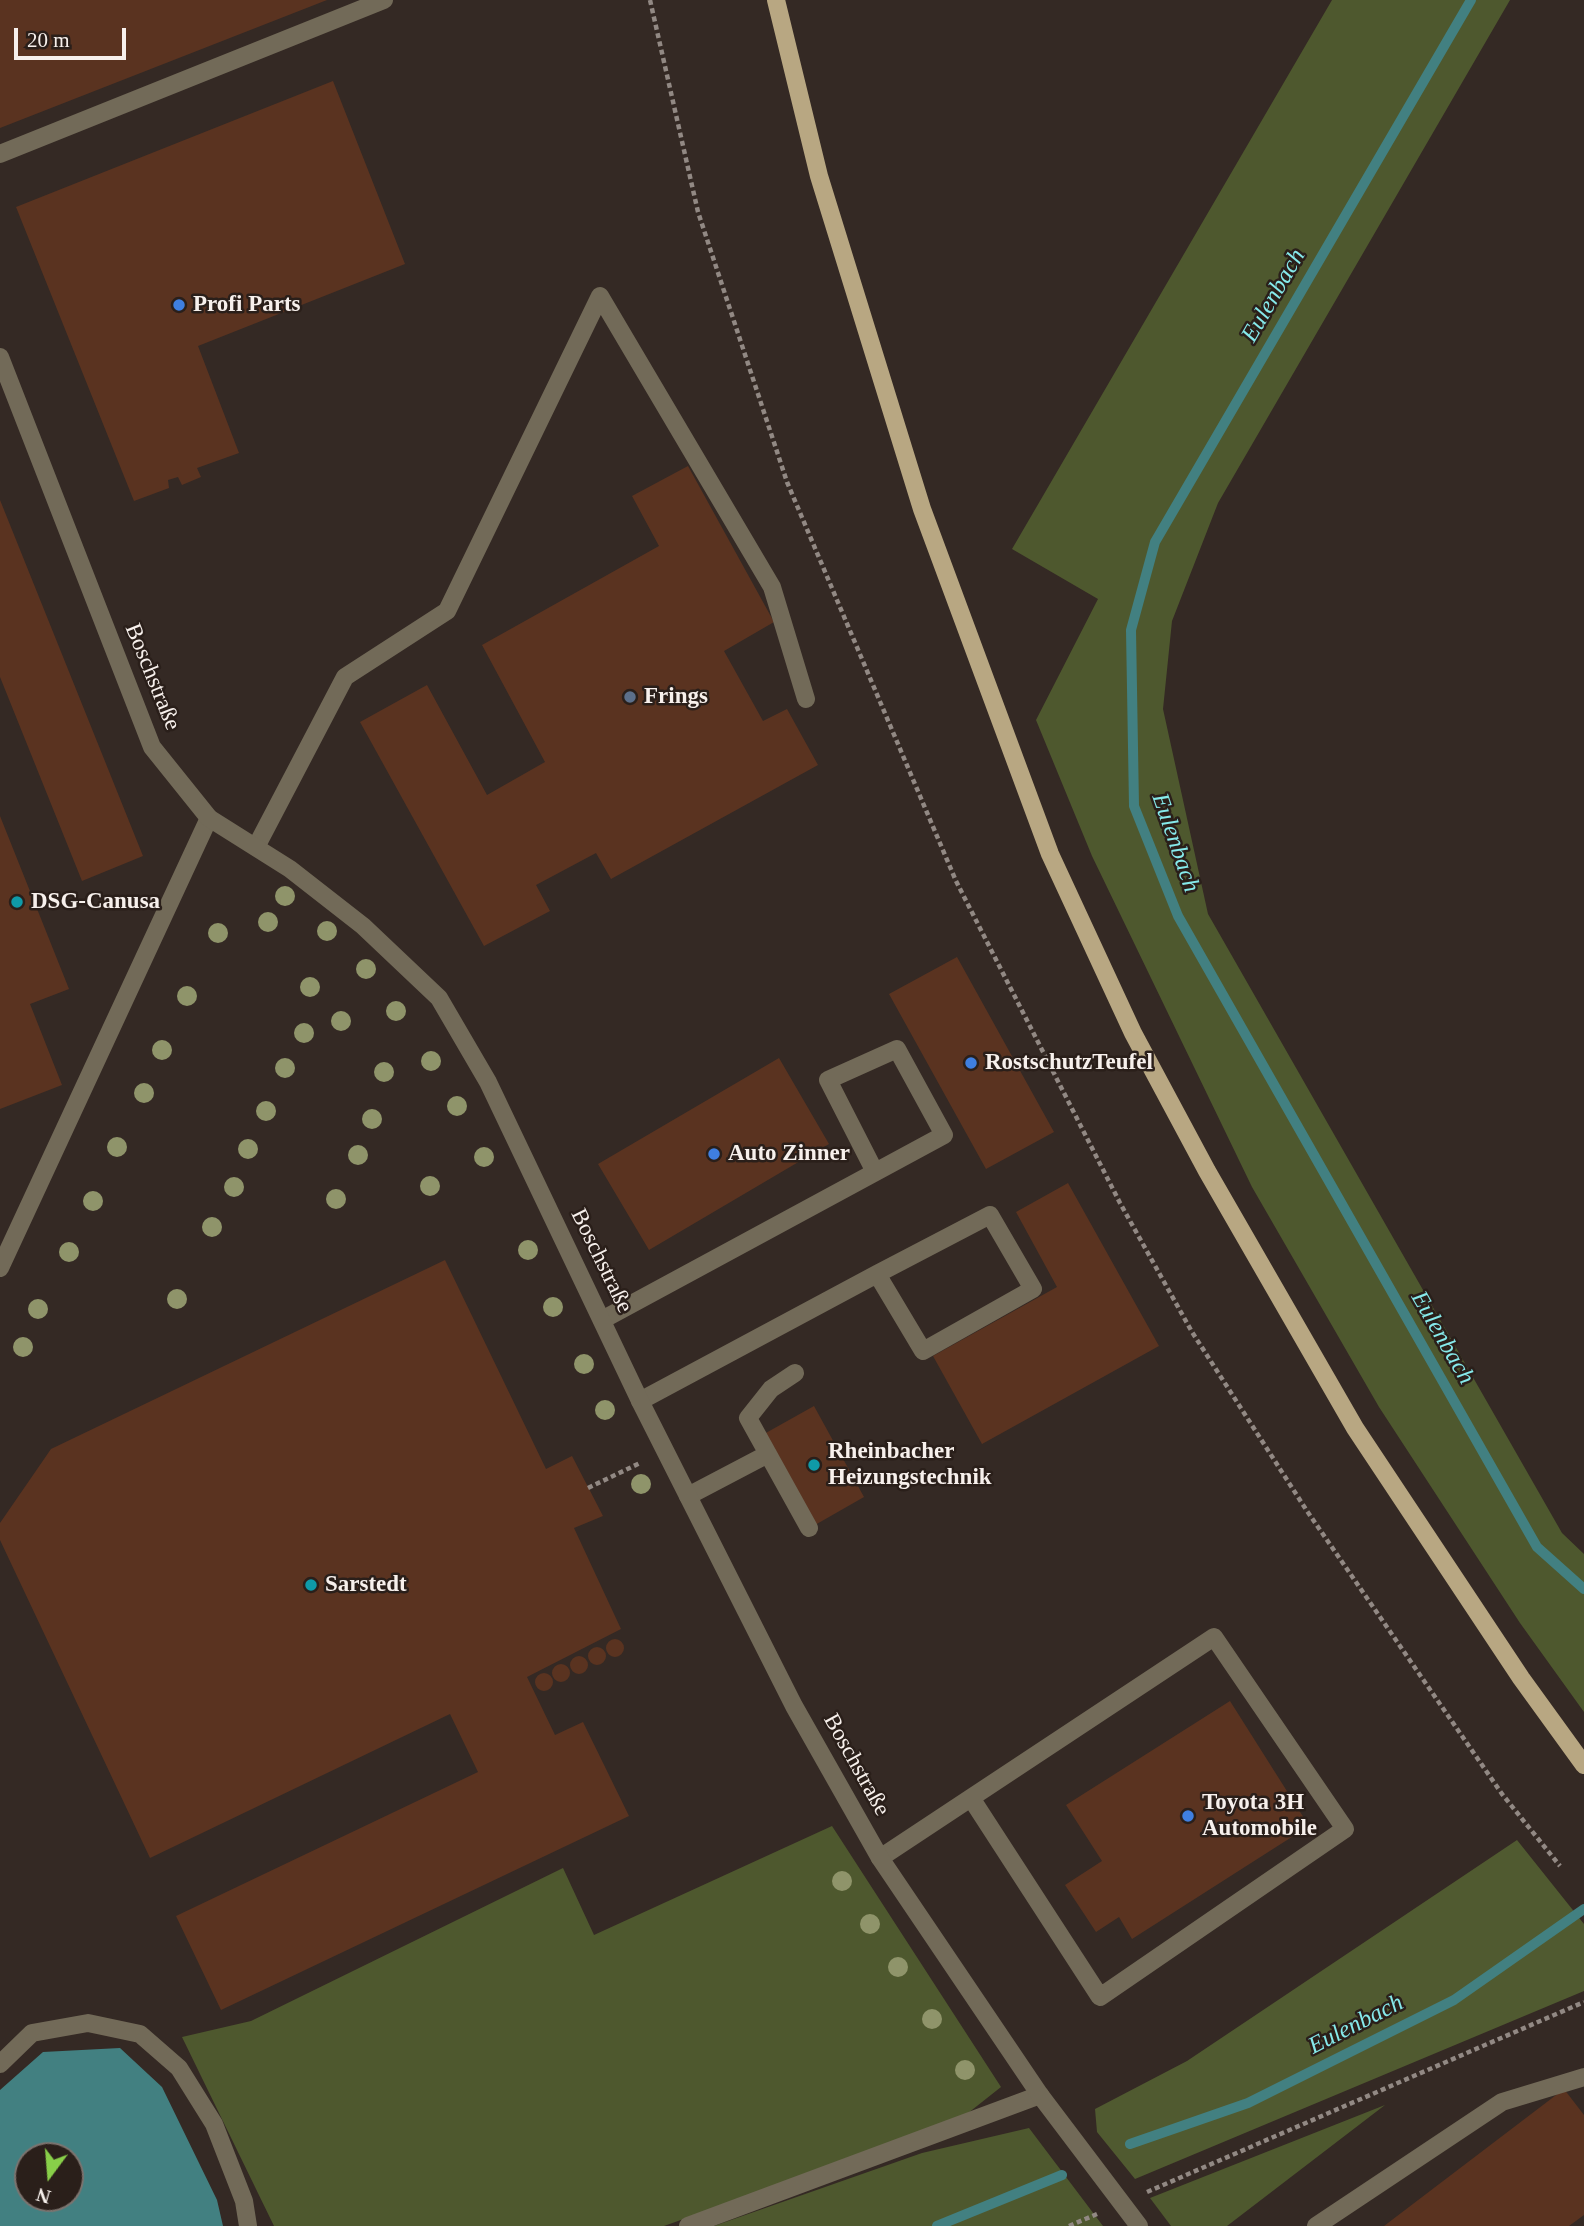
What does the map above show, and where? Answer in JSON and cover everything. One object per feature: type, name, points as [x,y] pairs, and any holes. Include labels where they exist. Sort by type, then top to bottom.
[{"type":"main road","points":[[776,0],[819,176],[922,509],[1056,866],[1133,1033],[1207,1171],[1348,1416],[1521,1678],[1584,1765]]},
{"type":"street","points":[[0,154],[384,0]]},
{"type":"street","points":[[256,847],[345,677],[447,611],[600,296],[772,587],[806,699]]},
{"type":"street","name":"Boschstraße","points":[[0,357],[152,747],[209,818],[290,869],[363,926],[439,998],[488,1082],[640,1401],[794,1706],[880,1858],[1040,2095],[1139,2226]]},
{"type":"street","points":[[0,1268],[209,818]]},
{"type":"street","points":[[602,1320],[944,1135],[897,1049],[828,1080],[875,1172]]},
{"type":"street","points":[[640,1401],[877,1275],[990,1215],[1033,1289],[923,1351],[877,1275]]},
{"type":"street","points":[[795,1373],[771,1388],[748,1418],[808,1528]]},
{"type":"street","points":[[688,1496],[768,1454]]},
{"type":"street","points":[[880,1858],[1214,1637],[1345,1829],[1100,1997],[971,1798]]},
{"type":"street","points":[[0,2064],[32,2033],[88,2023],[140,2034],[179,2068],[214,2124],[244,2202],[248,2226]]},
{"type":"street","points":[[1316,2226],[1502,2102],[1584,2077]]},
{"type":"street","points":[[688,2226],[1040,2095]]},
{"type":"path","points":[[650,0],[698,212],[787,482],[956,881],[1120,1203],[1192,1332],[1353,1579],[1502,1794],[1560,1867]]},
{"type":"path","points":[[588,1488],[666,1451]]},
{"type":"path","points":[[1122,2203],[1584,2002]]},
{"type":"green space","points":[[1332,0],[1510,0],[1218,503],[1172,621],[1163,709],[1208,914],[1562,1533],[1584,1554],[1584,1712],[1520,1623],[1379,1407],[1252,1187],[1092,856],[1036,720],[1098,599],[1012,549]]},
{"type":"green space","points":[[832,1826],[1001,2087],[958,2121],[664,2226],[274,2226],[182,2037],[251,2021],[563,1868],[594,1935]]},
{"type":"green space","points":[[1517,1840],[1584,1924],[1584,1991],[1135,2179],[1097,2132],[1095,2109],[1187,2061]]},
{"type":"green space","points":[[1385,2105],[1227,2226],[1171,2226],[1150,2198]]},
{"type":"green space","points":[[1029,2128],[1103,2226],[714,2226],[922,2153]]},
{"type":"water","points":[[120,2048],[162,2087],[217,2200],[223,2226],[0,2226],[0,2090],[43,2052]]},
{"type":"building","points":[[0,0],[327,0],[0,128]]},
{"type":"building","name":"Profi Parts","points":[[333,81],[405,264],[198,346],[239,453],[197,468],[201,477],[182,485],[178,477],[168,480],[169,488],[134,501],[16,207]]},
{"type":"building","name":"Frings","points":[[688,466],[774,622],[724,651],[763,721],[787,709],[818,765],[611,879],[596,853],[536,885],[550,911],[484,946],[360,722],[427,685],[487,795],[545,762],[482,645],[659,546],[632,496]]},
{"type":"building","points":[[0,500],[143,856],[82,881],[0,677]]},
{"type":"building","name":"DSG-Canusa","points":[[0,816],[69,989],[30,1004],[62,1085],[0,1109]]},
{"type":"building","name":"RostschutzTeufel","points":[[957,957],[1054,1132],[986,1169],[889,994]]},
{"type":"building","name":"Auto Zinner","points":[[779,1058],[829,1144],[649,1250],[598,1164]]},
{"type":"building","points":[[1068,1183],[1159,1346],[982,1444],[933,1356],[1057,1287],[1016,1212]]},
{"type":"building","name":"Sarstedt","points":[[445,1260],[546,1469],[572,1456],[603,1516],[574,1528],[621,1629],[527,1677],[555,1735],[583,1722],[629,1816],[221,2010],[176,1916],[478,1772],[450,1714],[150,1858],[0,1540],[0,1523],[51,1449]]},
{"type":"building","name":"Rheinbacher Heizungstechnik","points":[[814,1406],[864,1497],[815,1525],[764,1434]]},
{"type":"building","points":[[615,1639],[621,1642],[624,1648],[621,1654],[615,1657],[609,1654],[606,1648],[609,1642]]},
{"type":"building","points":[[597,1647],[603,1650],[606,1656],[603,1662],[597,1665],[591,1662],[588,1656],[591,1650]]},
{"type":"building","points":[[579,1656],[585,1659],[588,1665],[585,1671],[579,1674],[573,1671],[570,1665],[573,1659]]},
{"type":"building","points":[[561,1664],[567,1667],[570,1673],[567,1679],[561,1682],[555,1679],[552,1673],[555,1667]]},
{"type":"building","points":[[544,1673],[550,1676],[553,1682],[550,1688],[544,1691],[538,1688],[535,1682],[538,1676]]},
{"type":"building","name":"Toyota 3H Automobile","points":[[1230,1701],[1309,1826],[1132,1939],[1119,1917],[1096,1932],[1065,1885],[1102,1861],[1066,1805]]},
{"type":"building","points":[[1564,2089],[1584,2115],[1584,2215],[1569,2226],[1384,2226]]},
{"type":"waterway","name":"Eulenbach","points":[[1471,0],[1155,542],[1131,630],[1134,806],[1178,916],[1537,1547],[1584,1589]]},
{"type":"waterway","name":"Eulenbach","points":[[1130,2144],[1248,2103],[1454,2000],[1584,1909]]},
{"type":"waterway","name":"Eulenbach","points":[[937,2226],[1062,2175]]},
{"type":"place","name":"Profi Parts","points":[[179,305]]},
{"type":"place","name":"Frings","points":[[630,697]]},
{"type":"place","name":"DSG-Canusa","points":[[17,902]]},
{"type":"place","name":"RostschutzTeufel","points":[[971,1063]]},
{"type":"place","name":"Auto Zinner","points":[[714,1154]]},
{"type":"place","name":"Rheinbacher Heizungstechnik","points":[[814,1465]]},
{"type":"place","name":"Sarstedt","points":[[311,1585]]},
{"type":"place","name":"Toyota 3H Automobile","points":[[1188,1816]]}]
